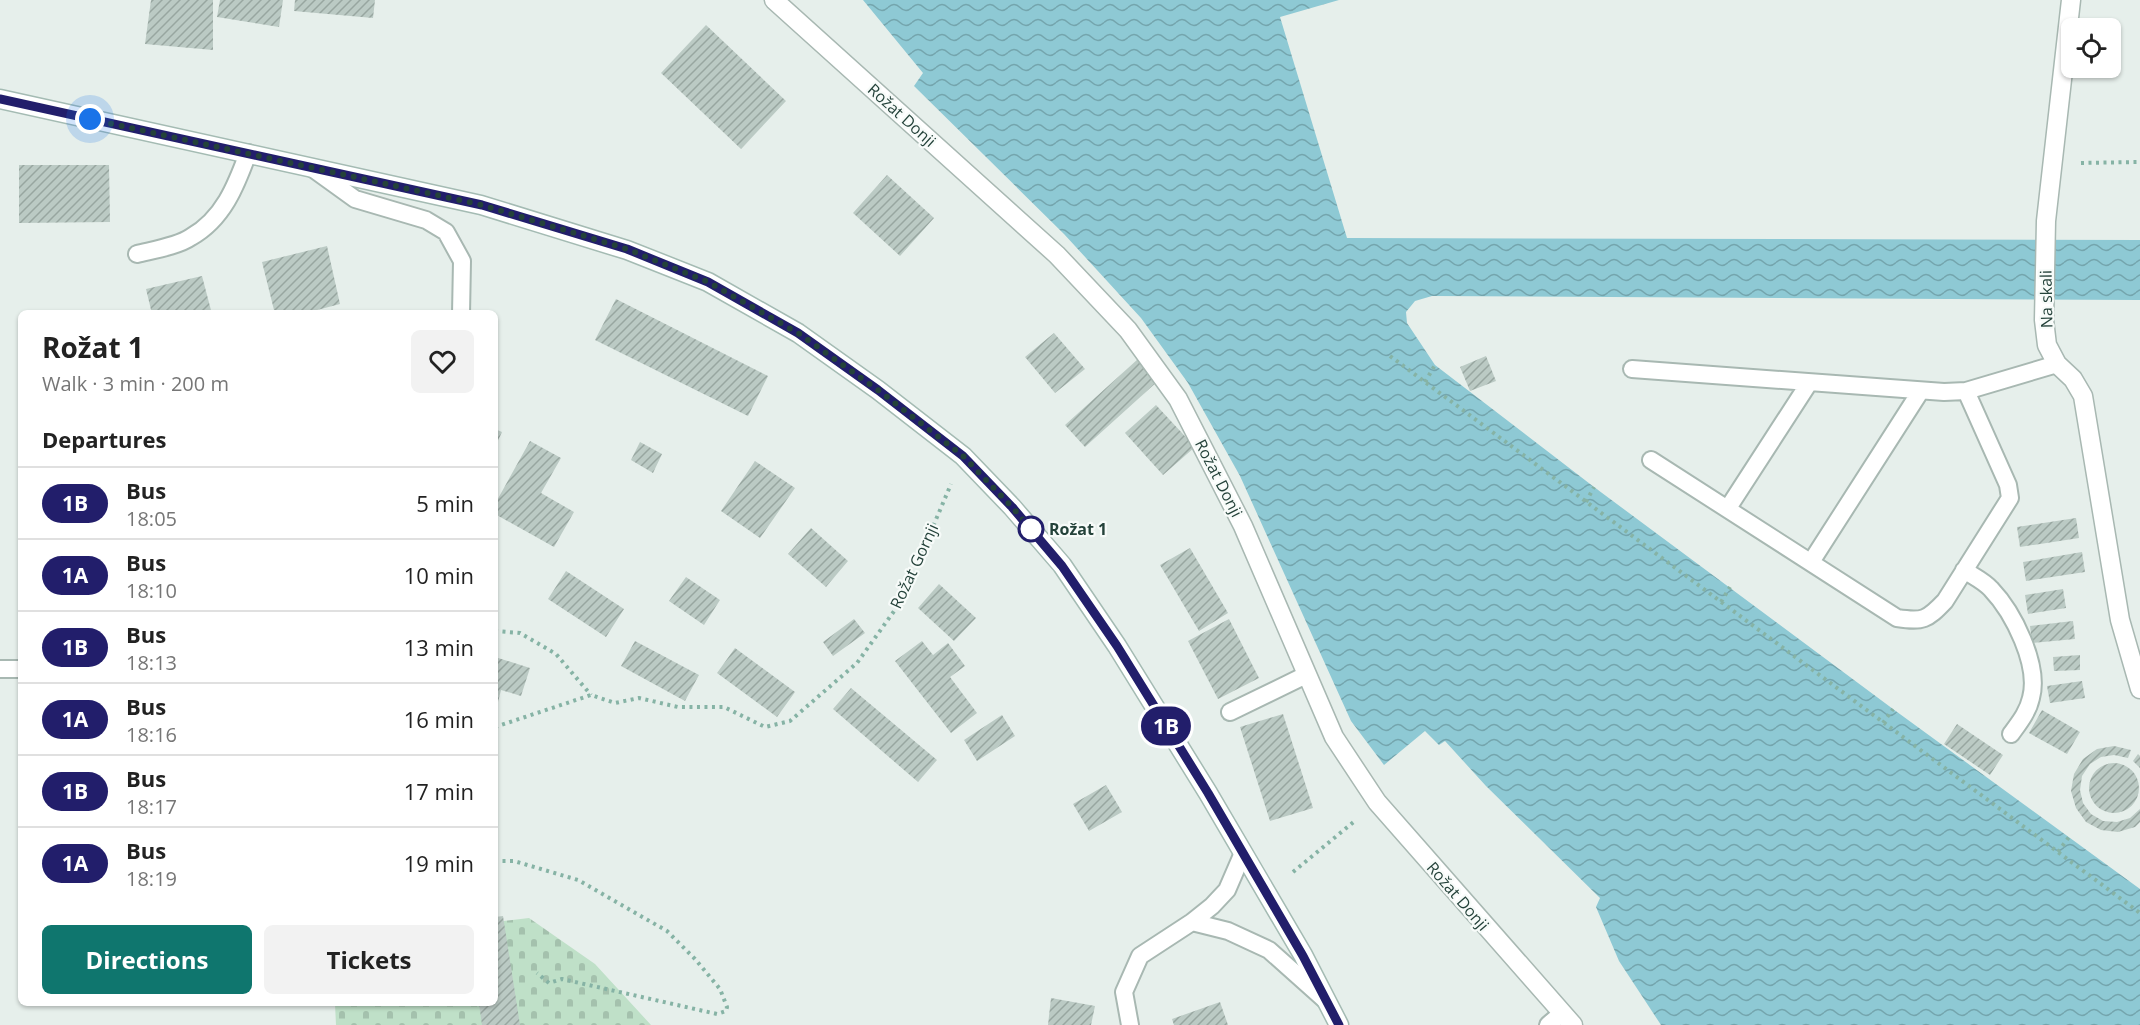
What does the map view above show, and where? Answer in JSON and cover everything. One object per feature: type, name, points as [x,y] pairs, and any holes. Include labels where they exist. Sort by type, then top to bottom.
[{"type":"street","name":"Rožat Donji","points":[[774,0],[1057,255],[1128,330],[1178,399],[1243,526],[1334,736],[1377,802],[1561,1021]]},
{"type":"street","name":"Na skali","points":[[2071,0],[2046,221],[2044,320],[2047,345],[2057,364],[2073,379],[2083,396],[2120,620],[2140,689]]},
{"type":"street","points":[[0,99],[482,205],[627,249],[708,282],[798,333],[878,390],[963,456],[1012,507],[1062,566],[1117,646],[1243,853],[1303,956],[1339,1025]]},
{"type":"lane","points":[[137,254],[190,238],[219,216],[238,180],[248,153]]},
{"type":"lane","points":[[311,168],[354,199],[426,220],[446,232],[462,261],[461,310]]},
{"type":"lane","points":[[1632,369],[1920,392],[1966,391],[2057,364]]},
{"type":"lane","points":[[1728,508],[1809,383]]},
{"type":"lane","points":[[1651,460],[1897,618],[1914,621],[1931,616],[1945,601],[2010,498],[2008,485],[1966,391]]},
{"type":"lane","points":[[1811,562],[1920,392]]},
{"type":"lane","points":[[1964,570],[1990,588],[2010,614],[2022,640],[2032,673],[2032,695],[2028,710],[2011,734]]},
{"type":"lane","points":[[0,669],[18,669]]},
{"type":"lane","points":[[1230,712],[1306,675]]},
{"type":"lane","points":[[1130,1025],[1124,992],[1140,956],[1212,906],[1227,890],[1243,853]]},
{"type":"lane","points":[[1192,922],[1228,931],[1269,950],[1327,1002]]},
{"type":"path","points":[[2052,164],[2140,162]]},
{"type":"path","points":[[1390,356],[2140,913]]},
{"type":"path","points":[[1425,382],[1435,365]]},
{"type":"path","name":"Rožat Gornji","points":[[591,695],[615,703],[639,698],[678,707],[724,707],[765,727],[790,721],[857,663],[902,600],[963,456]]},
{"type":"path","points":[[1586,502],[1594,487]]},
{"type":"path","points":[[1721,602],[1730,587]]},
{"type":"path","points":[[498,631],[520,633],[556,654],[591,695],[498,726]]},
{"type":"path","points":[[1883,723],[1893,709]]},
{"type":"path","points":[[1293,872],[1377,802]]},
{"type":"path","points":[[2058,852],[2069,837]]},
{"type":"path","points":[[498,861],[514,861],[578,880],[667,931],[720,989],[728,1007],[726,1011],[717,1014],[562,979],[549,983],[537,973]]},
{"type":"green space","points":[[529,918],[595,964],[651,1025],[336,1025],[335,1006],[498,1006],[498,922]]},
{"type":"water","points":[[863,0],[1339,0],[1280,17],[1347,238],[2140,240],[2140,300],[1432,296],[1415,301],[1406,312],[1407,323],[1435,365],[1594,487],[2140,889],[2140,1025],[1661,1025],[1619,961],[1596,907],[1600,898],[1486,786],[1445,741],[1439,745],[1425,731],[1384,765],[1351,721],[1240,476],[1188,383],[1141,318],[1064,234],[914,86],[923,73]]},
{"type":"building","points":[[151,0],[213,0],[213,50],[145,44]]},
{"type":"building","points":[[220,0],[283,0],[279,27],[217,17]]},
{"type":"building","points":[[295,0],[375,0],[373,18],[294,11]]},
{"type":"building","points":[[706,25],[786,101],[741,149],[661,73]]},
{"type":"building","points":[[19,165],[109,165],[110,222],[19,223]]},
{"type":"building","points":[[887,175],[934,218],[900,256],[853,213]]},
{"type":"building","points":[[327,246],[340,304],[317,310],[274,310],[262,262]]},
{"type":"building","points":[[202,276],[211,310],[151,310],[146,289]]},
{"type":"building","points":[[616,299],[768,376],[748,416],[595,340]]},
{"type":"building","points":[[1054,333],[1085,369],[1055,393],[1025,357]]},
{"type":"building","points":[[1486,356],[1496,381],[1470,391],[1460,367]]},
{"type":"building","points":[[1138,359],[1158,381],[1085,447],[1065,425]]},
{"type":"building","points":[[1156,405],[1195,447],[1163,475],[1125,433]]},
{"type":"building","points":[[530,441],[561,458],[541,493],[574,512],[554,547],[498,516],[498,499]]},
{"type":"building","points":[[640,442],[662,454],[653,473],[631,460]]},
{"type":"building","points":[[755,461],[795,488],[760,538],[721,511]]},
{"type":"building","points":[[2076,518],[2079,538],[2020,547],[2017,527]]},
{"type":"building","points":[[811,528],[848,561],[826,587],[788,554]]},
{"type":"building","points":[[1190,548],[1228,613],[1199,631],[1160,565]]},
{"type":"building","points":[[2082,552],[2085,572],[2026,581],[2023,562]]},
{"type":"building","points":[[566,571],[624,609],[606,637],[548,599]]},
{"type":"building","points":[[686,577],[720,600],[704,625],[669,601]]},
{"type":"building","points":[[939,584],[976,618],[954,641],[918,608]]},
{"type":"building","points":[[2063,589],[2066,608],[2028,614],[2025,595]]},
{"type":"building","points":[[854,619],[865,633],[833,656],[823,642]]},
{"type":"building","points":[[1229,619],[1259,678],[1218,699],[1188,641]]},
{"type":"building","points":[[2073,621],[2075,639],[2032,643],[2030,626]]},
{"type":"building","points":[[635,641],[699,675],[685,701],[621,666]]},
{"type":"building","points":[[922,641],[933,655],[948,643],[965,666],[950,677],[977,713],[951,733],[895,661]]},
{"type":"building","points":[[735,648],[795,692],[777,717],[717,673]]},
{"type":"building","points":[[2080,655],[2080,670],[2054,671],[2053,657]]},
{"type":"building","points":[[498,658],[530,668],[521,696],[501,690],[498,702]]},
{"type":"building","points":[[2082,681],[2085,698],[2050,703],[2047,686]]},
{"type":"building","points":[[851,688],[937,760],[918,782],[833,709]]},
{"type":"building","points":[[2042,710],[2080,732],[2067,754],[2029,733]]},
{"type":"building","points":[[1283,714],[1313,808],[1270,821],[1240,727]]},
{"type":"building","points":[[1002,715],[1015,736],[977,761],[964,740]]},
{"type":"building","points":[[1957,724],[2003,755],[1990,775],[1944,744]]},
{"type":"building","points":[[2114,746],[2131,750],[2128,758],[2114,755],[2101,757],[2090,764],[2082,776],[2080,790],[2083,803],[2091,814],[2103,821],[2117,822],[2130,818],[2140,809],[2140,822],[2135,827],[2118,832],[2101,830],[2086,822],[2076,808],[2071,791],[2074,774],[2083,759],[2097,749]]},
{"type":"building","points":[[2138,754],[2140,756],[2140,768],[2133,761]]},
{"type":"building","points":[[2114,763],[2132,770],[2139,788],[2132,806],[2114,813],[2096,806],[2089,788],[2096,770]]},
{"type":"building","points":[[1106,785],[1122,812],[1089,831],[1073,804]]},
{"type":"building","points":[[503,916],[520,1025],[482,1025],[479,1006],[498,1006],[498,917]]},
{"type":"building","points":[[1051,998],[1095,1006],[1091,1025],[1048,1025]]},
{"type":"building","points":[[1220,1002],[1228,1025],[1174,1025],[1172,1019]]},
{"type":"bus line","name":"1B","points":[[0,99],[482,205],[627,249],[708,282],[798,333],[878,390],[963,456],[1012,507],[1062,566],[1117,646],[1208,793],[1303,956],[1339,1025]]},
{"type":"place","name":"Rožat 1","points":[[1031,529]]},
{"type":"route","points":[[90,119],[482,205],[627,249],[708,282],[798,333],[878,390],[963,456],[1037,536],[1031,529]]}]
